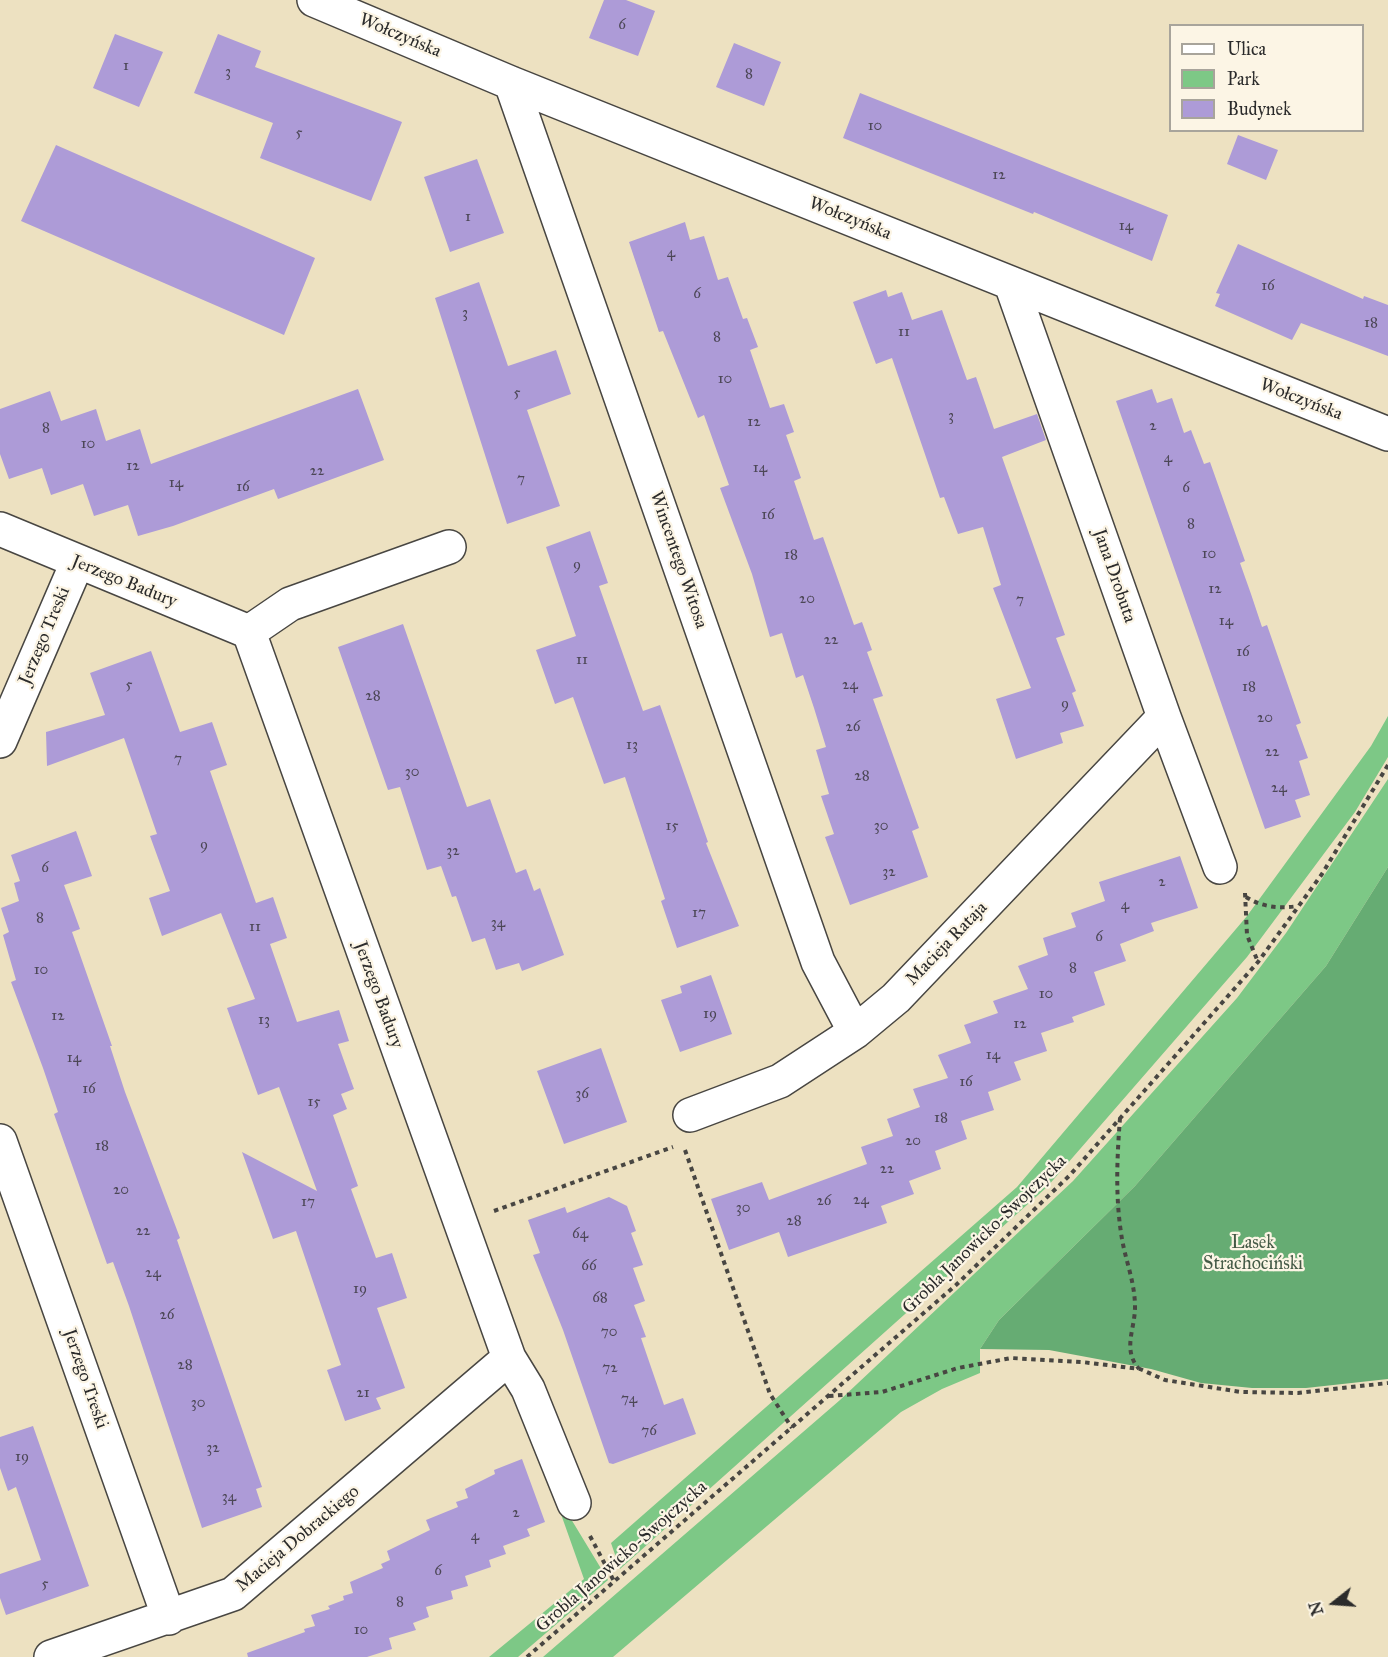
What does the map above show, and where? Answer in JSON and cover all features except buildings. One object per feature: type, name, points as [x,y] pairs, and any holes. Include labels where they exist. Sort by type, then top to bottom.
[{"type":"street","name":"Wołczyńska","points":[[314,0],[511,83],[1388,434]]},
{"type":"street","name":"Wincentego Witosa","points":[[511,83],[818,962],[855,1032]]},
{"type":"street","name":"Jana Drobuta","points":[[1011,284],[1164,717],[1232,877]]},
{"type":"street","name":"Jerzego Badury","points":[[0,529],[77,563],[249,632],[509,1358],[528,1389],[574,1503]]},
{"type":"street","points":[[249,632],[290,604],[449,547]]},
{"type":"street","name":"Jerzego Treski","points":[[0,741],[77,563]]},
{"type":"street","name":"Macieja Rataja","points":[[690,1115],[780,1082],[855,1032],[896,998],[1164,717]]},
{"type":"street","name":"Jerzego Treski","points":[[0,1141],[169,1618]]},
{"type":"street","name":"Macieja Dobrackiego","points":[[51,1657],[233,1594],[509,1358]]},
{"type":"path","name":"Grobla Janowicko-Swojczycka","points":[[527,1657],[956,1285],[1070,1174],[1258,962],[1322,873],[1388,765]]},
{"type":"path","points":[[1232,877],[1246,897],[1255,903],[1272,907],[1298,906]]},
{"type":"path","points":[[1246,897],[1247,935],[1258,962]]},
{"type":"path","points":[[1121,1116],[1116,1174],[1122,1239],[1132,1279],[1136,1309],[1129,1339],[1132,1360],[1140,1369]]},
{"type":"path","points":[[459,1223],[682,1144],[770,1394],[792,1428]]},
{"type":"path","points":[[828,1396],[882,1392],[957,1368],[1011,1358],[1082,1362],[1140,1369],[1165,1380],[1241,1392],[1298,1393],[1388,1383]]},
{"type":"path","points":[[594,1543],[615,1583]]},
{"type":"green space","points":[[1388,716],[1388,757],[1355,812],[1247,957],[1047,1187],[620,1569],[611,1543],[1017,1187],[1247,916],[1371,746]]},
{"type":"green space","points":[[1388,779],[1388,867],[1326,966],[1135,1186],[999,1320],[980,1349],[980,1373],[942,1389],[901,1412],[613,1657],[543,1657],[840,1400],[1073,1181],[1237,998],[1286,933]]},
{"type":"green space","name":"Lasek Strachociński","points":[[1388,867],[1388,1379],[1306,1388],[1252,1388],[1201,1383],[1151,1369],[1049,1350],[980,1349],[999,1320],[1135,1186],[1326,966]]},
{"type":"green space","points":[[551,1486],[608,1580],[518,1657],[489,1657],[584,1579]]}]
